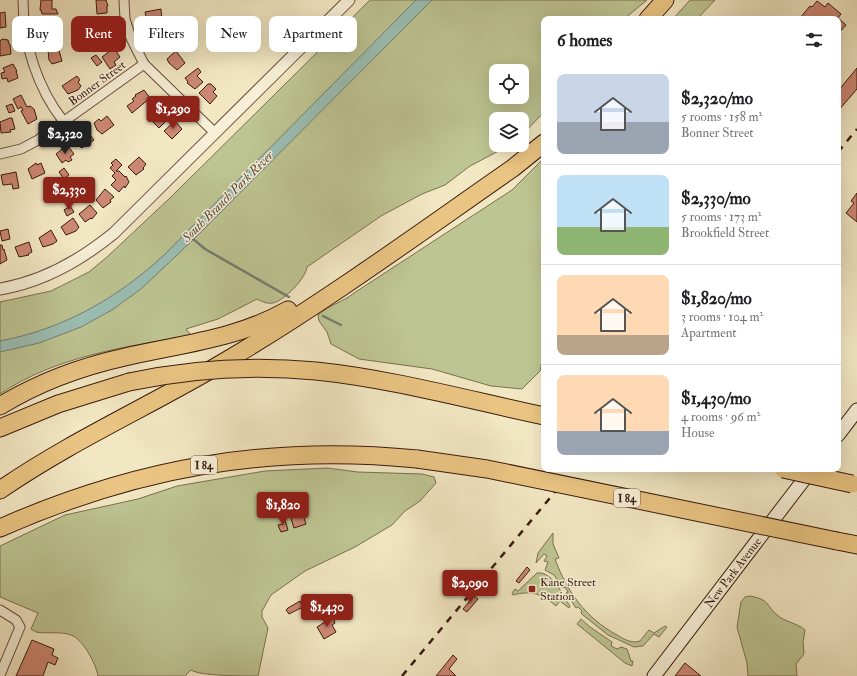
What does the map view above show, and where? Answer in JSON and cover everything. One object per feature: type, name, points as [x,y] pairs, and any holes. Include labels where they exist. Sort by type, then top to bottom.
[{"type":"highway","points":[[651,16],[665,0]]},
{"type":"highway","points":[[664,16],[678,0]]},
{"type":"highway","points":[[0,406],[25,391],[76,369],[125,357],[219,338],[246,330],[272,318],[306,298],[504,163],[541,133]]},
{"type":"highway","points":[[0,490],[44,462],[205,373],[263,338],[513,168],[541,145]]},
{"type":"highway","points":[[0,428],[58,404],[129,382],[208,371],[258,369],[305,370],[383,382],[541,415]]},
{"type":"highway","name":"I 84","points":[[0,528],[106,487],[201,465],[252,458],[315,454],[363,455],[417,459],[480,468],[857,545]]},
{"type":"highway","points":[[797,472],[855,484]]},
{"type":"main road","points":[[841,431],[857,410]]},
{"type":"main road","name":"New Park Avenue","points":[[654,676],[810,472]]},
{"type":"street","points":[[23,0],[23,19],[36,70],[51,106],[64,122]]},
{"type":"street","points":[[124,0],[126,19],[131,38],[144,64],[215,133]]},
{"type":"street","points":[[0,289],[24,283],[52,272],[72,262],[101,244],[126,222],[349,0]]},
{"type":"street","name":"Bonner Street","points":[[0,154],[21,149],[38,140],[144,64]]},
{"type":"street","points":[[0,610],[20,624],[19,630],[0,675]]},
{"type":"green space","points":[[370,0],[647,0],[628,16],[541,16],[541,115],[529,128],[529,112],[489,112],[489,152],[497,152],[470,166],[445,185],[422,194],[381,216],[307,267],[306,272],[299,283],[283,298],[273,303],[263,302],[257,299],[218,319],[186,329],[191,335],[117,349],[44,370],[0,394],[0,302],[51,291],[89,272],[172,196],[317,52],[357,52],[357,16],[354,16]]},
{"type":"green space","points":[[690,0],[715,0],[700,16],[676,16]]},
{"type":"green space","points":[[541,161],[541,366],[540,371],[522,389],[491,386],[432,369],[359,359],[331,344],[327,332],[319,321],[318,315],[350,296],[512,190]]},
{"type":"green space","points":[[327,468],[358,472],[422,474],[434,477],[436,483],[420,501],[405,511],[392,525],[355,547],[305,571],[271,595],[262,611],[262,617],[268,628],[258,676],[212,675],[191,670],[185,676],[98,676],[95,665],[88,652],[76,637],[62,633],[36,632],[31,629],[38,613],[0,597],[0,546],[65,515],[138,499],[177,486],[265,471]]},
{"type":"green space","points":[[553,533],[553,544],[559,558],[555,559],[565,582],[579,603],[596,621],[622,638],[634,642],[640,641],[649,630],[654,633],[665,626],[667,627],[659,637],[654,634],[643,646],[634,647],[608,635],[583,615],[581,613],[582,611],[578,607],[576,608],[566,593],[568,592],[565,587],[563,588],[554,575],[545,570],[548,562],[544,561],[547,556],[544,554],[536,563],[538,553]]},
{"type":"green space","points":[[537,573],[543,573],[552,580],[570,606],[569,608],[560,601],[556,606],[536,594],[526,593],[513,595],[512,593],[515,589],[518,591]]},
{"type":"green space","points":[[750,596],[761,599],[777,615],[805,630],[803,642],[804,654],[796,664],[797,676],[748,676],[747,663],[737,627],[741,602],[745,597]]},
{"type":"green space","points":[[581,619],[612,642],[611,646],[617,649],[621,647],[627,649],[631,661],[633,661],[632,666],[625,663],[577,624]]},
{"type":"water","name":"South Branch Park River","points":[[416,0],[432,0],[196,237],[141,289],[112,310],[81,327],[39,343],[0,352],[0,341],[23,336],[67,320],[107,299],[145,272],[163,256]]},
{"type":"building","points":[[41,0],[52,0],[52,9],[56,9],[58,14],[42,14],[40,10]]},
{"type":"building","points":[[96,0],[106,0],[108,6],[107,13],[97,14]]},
{"type":"building","points":[[817,1],[825,7],[828,3],[841,14],[840,16],[802,16],[810,6],[812,7]]},
{"type":"building","points":[[161,9],[162,16],[146,16],[145,12]]},
{"type":"building","points":[[5,12],[6,27],[0,28],[0,13]]},
{"type":"building","points":[[841,21],[846,25],[841,31]]},
{"type":"building","points":[[2,39],[8,40],[11,54],[0,56],[0,41]]},
{"type":"building","points":[[48,52],[59,52],[62,61],[52,64],[49,60]]},
{"type":"building","points":[[109,52],[117,52],[120,57],[114,62],[116,65],[110,69],[102,57]]},
{"type":"building","points":[[177,52],[185,63],[177,70],[169,63],[167,59]]},
{"type":"building","points":[[96,55],[102,62],[97,66],[91,58]]},
{"type":"building","points":[[13,64],[17,71],[18,78],[8,82],[7,78],[2,79],[1,73],[5,72],[3,68]]},
{"type":"building","points":[[198,68],[201,72],[197,76],[203,82],[195,89],[187,83],[188,82],[185,78]]},
{"type":"building","points":[[857,68],[857,89],[841,108],[841,87]]},
{"type":"building","points":[[77,76],[80,80],[78,82],[81,86],[78,90],[68,94],[62,86]]},
{"type":"building","points":[[208,84],[211,84],[216,89],[213,92],[217,96],[210,104],[199,93]]},
{"type":"building","points":[[144,90],[150,98],[132,113],[127,106],[134,101],[132,99],[136,96],[135,95]]},
{"type":"building","points":[[21,95],[27,107],[30,106],[34,109],[37,119],[28,124],[21,111],[23,110],[21,107],[18,109],[13,99]]},
{"type":"building","points":[[12,104],[15,111],[9,113],[6,106]]},
{"type":"building","points":[[160,106],[171,116],[159,128],[152,121],[156,117],[153,113]]},
{"type":"building","points":[[107,116],[114,125],[102,134],[97,130],[94,123],[99,119],[101,121]]},
{"type":"building","points":[[12,118],[15,129],[10,130],[11,132],[1,133],[0,122]]},
{"type":"building","points":[[175,121],[182,129],[172,139],[164,131]]},
{"type":"building","points":[[87,131],[94,140],[82,148],[77,145],[78,144],[75,140],[80,134],[81,136]]},
{"type":"building","points":[[68,146],[74,154],[70,157],[72,160],[68,162],[66,160],[62,163],[56,154]]},
{"type":"building","points":[[139,157],[146,164],[143,168],[144,169],[136,175],[128,167]]},
{"type":"building","points":[[116,159],[122,165],[116,171],[119,171],[125,177],[126,176],[129,182],[125,188],[124,186],[119,192],[111,185],[116,180],[112,176],[115,173],[110,168],[113,165],[111,163]]},
{"type":"building","points":[[36,163],[37,165],[41,163],[45,173],[32,179],[28,169]]},
{"type":"building","points":[[64,168],[69,175],[64,179],[59,172]]},
{"type":"building","points":[[16,172],[19,188],[13,189],[12,184],[3,185],[1,175]]},
{"type":"building","points":[[105,189],[114,197],[110,200],[111,202],[103,208],[96,200]]},
{"type":"building","points":[[857,193],[857,222],[846,213],[854,203],[851,201]]},
{"type":"building","points":[[90,205],[97,213],[92,219],[91,218],[85,222],[79,214]]},
{"type":"building","points":[[70,206],[74,212],[67,216],[64,210]]},
{"type":"building","points":[[73,218],[79,227],[76,231],[66,235],[61,227]]},
{"type":"building","points":[[8,229],[10,239],[2,241],[0,231]]},
{"type":"building","points":[[51,230],[57,241],[43,247],[39,238]]},
{"type":"building","points":[[29,242],[32,252],[28,254],[29,255],[19,257],[15,247]]},
{"type":"building","points":[[0,245],[2,245],[3,250],[4,249],[7,260],[0,264]]},
{"type":"building","points":[[301,509],[306,524],[294,528],[289,512]]},
{"type":"building","points":[[284,517],[288,530],[281,532],[278,525],[283,524],[281,518]]},
{"type":"building","points":[[527,567],[530,570],[519,583],[516,581]]},
{"type":"building","points":[[474,596],[478,599],[467,612],[463,609]]},
{"type":"building","points":[[300,601],[303,607],[289,614],[286,610]]},
{"type":"building","points":[[333,617],[335,623],[332,625],[336,632],[324,639],[317,627]]},
{"type":"building","points":[[32,640],[54,649],[52,655],[58,658],[55,665],[48,662],[43,676],[16,676]]},
{"type":"building","points":[[453,655],[457,659],[449,669],[456,676],[436,676]]},
{"type":"building","points":[[685,663],[696,672],[701,676],[675,676]]},
{"type":"waterway","name":"South Branch Park River","points":[[192,238],[205,249],[289,297]]},
{"type":"waterway","points":[[323,316],[341,325]]},
{"type":"railway","points":[[841,148],[857,129]]},
{"type":"railway","points":[[402,676],[572,472]]},
{"type":"place","name":"Kane Street Station","points":[[532,589]]}]
